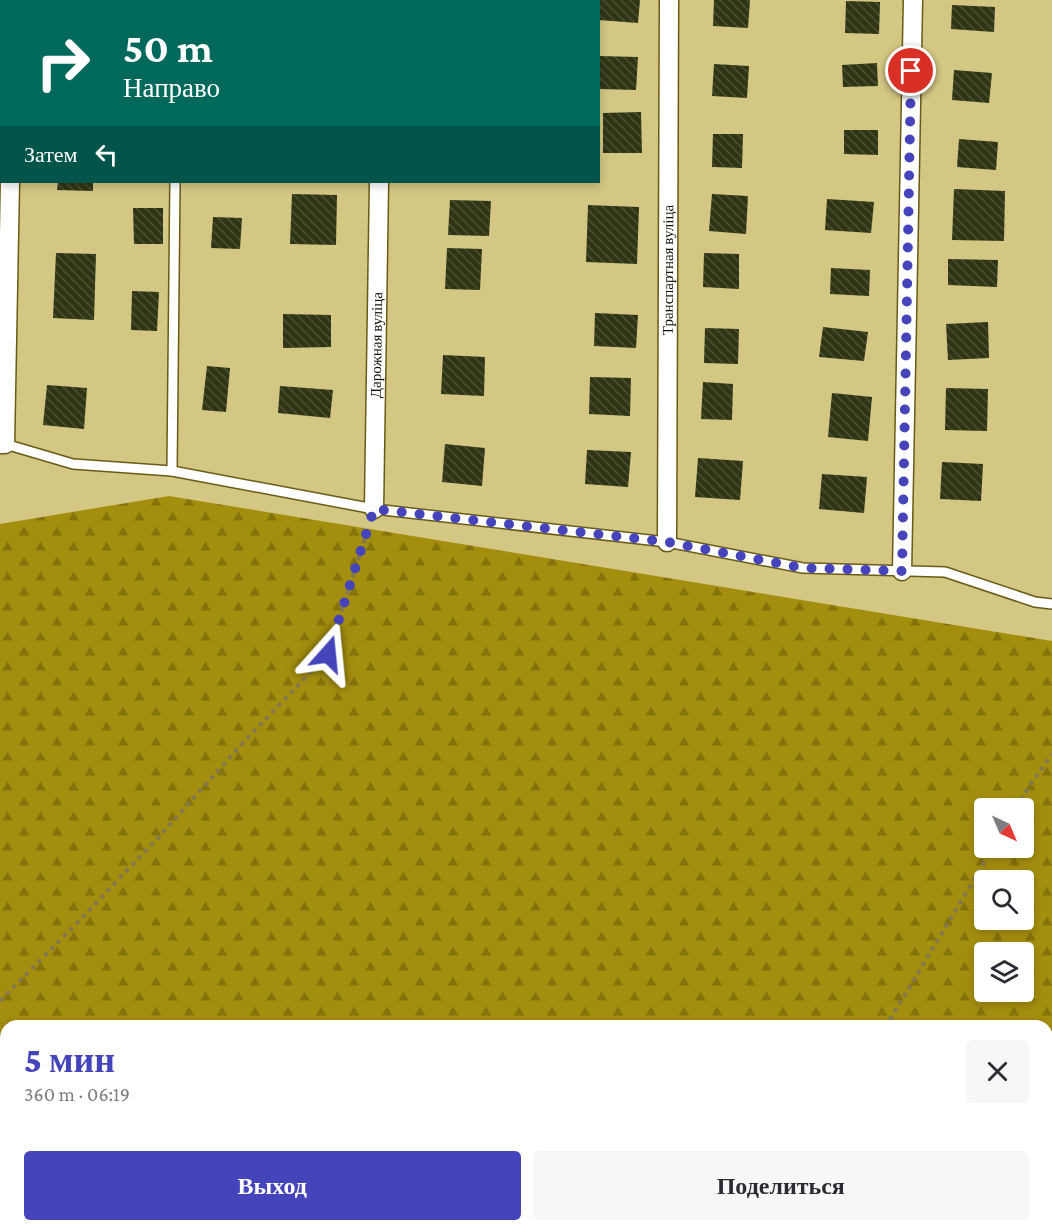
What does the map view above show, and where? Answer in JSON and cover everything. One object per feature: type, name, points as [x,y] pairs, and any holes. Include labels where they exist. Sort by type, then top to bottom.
[{"type":"street","name":"Транспартная вуліца","points":[[667,542],[669,0]]},
{"type":"street","points":[[902,571],[913,0]]},
{"type":"street","points":[[2,444],[10,183]]},
{"type":"street","name":"Дарожная вуліца","points":[[374,509],[380,183]]},
{"type":"lane","points":[[172,471],[175,183]]},
{"type":"lane","points":[[2,444],[72,464],[172,471],[374,509],[667,542],[803,568],[945,572],[1035,602],[1052,604]]},
{"type":"path","points":[[0,1000],[148,849],[241,745],[328,654],[374,509]]},
{"type":"path","points":[[1022,798],[1052,754]]},
{"type":"path","points":[[888,1020],[987,858]]},
{"type":"green space","points":[[169,496],[1052,641],[1052,1020],[0,1020],[0,524]]},
{"type":"building","points":[[600,0],[640,0],[638,23],[600,20]]},
{"type":"building","points":[[714,0],[750,0],[748,28],[713,26]]},
{"type":"building","points":[[846,1],[880,2],[879,34],[845,33]]},
{"type":"building","points":[[952,5],[995,7],[994,32],[951,29]]},
{"type":"building","points":[[600,56],[638,57],[636,90],[600,89]]},
{"type":"building","points":[[877,63],[878,86],[843,87],[842,65]]},
{"type":"building","points":[[714,64],[749,66],[747,98],[712,96]]},
{"type":"building","points":[[954,70],[992,73],[989,103],[952,100]]},
{"type":"building","points":[[641,112],[642,153],[603,153],[603,113]]},
{"type":"building","points":[[844,130],[878,130],[878,155],[844,154]]},
{"type":"building","points":[[713,134],[743,134],[742,168],[712,167]]},
{"type":"building","points":[[959,139],[998,142],[996,170],[957,167]]},
{"type":"building","points":[[58,183],[93,183],[93,191],[57,190]]},
{"type":"building","points":[[954,189],[1005,191],[1004,241],[952,240]]},
{"type":"building","points":[[292,194],[337,195],[336,245],[290,244]]},
{"type":"building","points":[[712,194],[748,196],[746,234],[709,231]]},
{"type":"building","points":[[827,199],[874,202],[871,233],[825,230]]},
{"type":"building","points":[[450,200],[491,201],[489,236],[448,235]]},
{"type":"building","points":[[588,205],[639,207],[637,264],[586,262]]},
{"type":"building","points":[[133,208],[163,208],[163,244],[134,244]]},
{"type":"building","points":[[213,217],[242,218],[240,249],[211,248]]},
{"type":"building","points":[[447,248],[482,249],[480,290],[445,289]]},
{"type":"building","points":[[56,253],[96,254],[94,320],[53,318]]},
{"type":"building","points":[[704,253],[739,254],[739,289],[703,287]]},
{"type":"building","points":[[948,259],[998,260],[997,287],[948,285]]},
{"type":"building","points":[[831,268],[870,270],[869,296],[830,294]]},
{"type":"building","points":[[132,291],[159,292],[157,331],[131,330]]},
{"type":"building","points":[[595,313],[638,315],[636,348],[594,346]]},
{"type":"building","points":[[283,314],[331,315],[331,347],[283,348]]},
{"type":"building","points":[[988,322],[989,358],[948,360],[946,324]]},
{"type":"building","points":[[823,327],[868,332],[864,361],[819,357]]},
{"type":"building","points":[[705,328],[739,329],[738,364],[704,363]]},
{"type":"building","points":[[443,355],[485,357],[484,396],[441,394]]},
{"type":"building","points":[[207,366],[230,368],[226,412],[202,410]]},
{"type":"building","points":[[590,377],[631,378],[630,416],[589,414]]},
{"type":"building","points":[[703,382],[733,384],[732,420],[701,419]]},
{"type":"building","points":[[47,385],[87,388],[84,429],[43,425]]},
{"type":"building","points":[[280,386],[333,390],[330,418],[278,413]]},
{"type":"building","points":[[946,388],[988,389],[987,431],[945,430]]},
{"type":"building","points":[[832,393],[872,397],[868,441],[828,437]]},
{"type":"building","points":[[445,444],[485,448],[482,486],[442,482]]},
{"type":"building","points":[[587,450],[631,452],[628,487],[585,484]]},
{"type":"building","points":[[698,458],[743,461],[740,500],[695,497]]},
{"type":"building","points":[[942,462],[983,464],[981,501],[940,499]]},
{"type":"building","points":[[822,474],[867,477],[864,513],[819,509]]},
{"type":"route","points":[[328,654],[374,509],[667,542],[803,568],[902,571],[911,71]]}]
